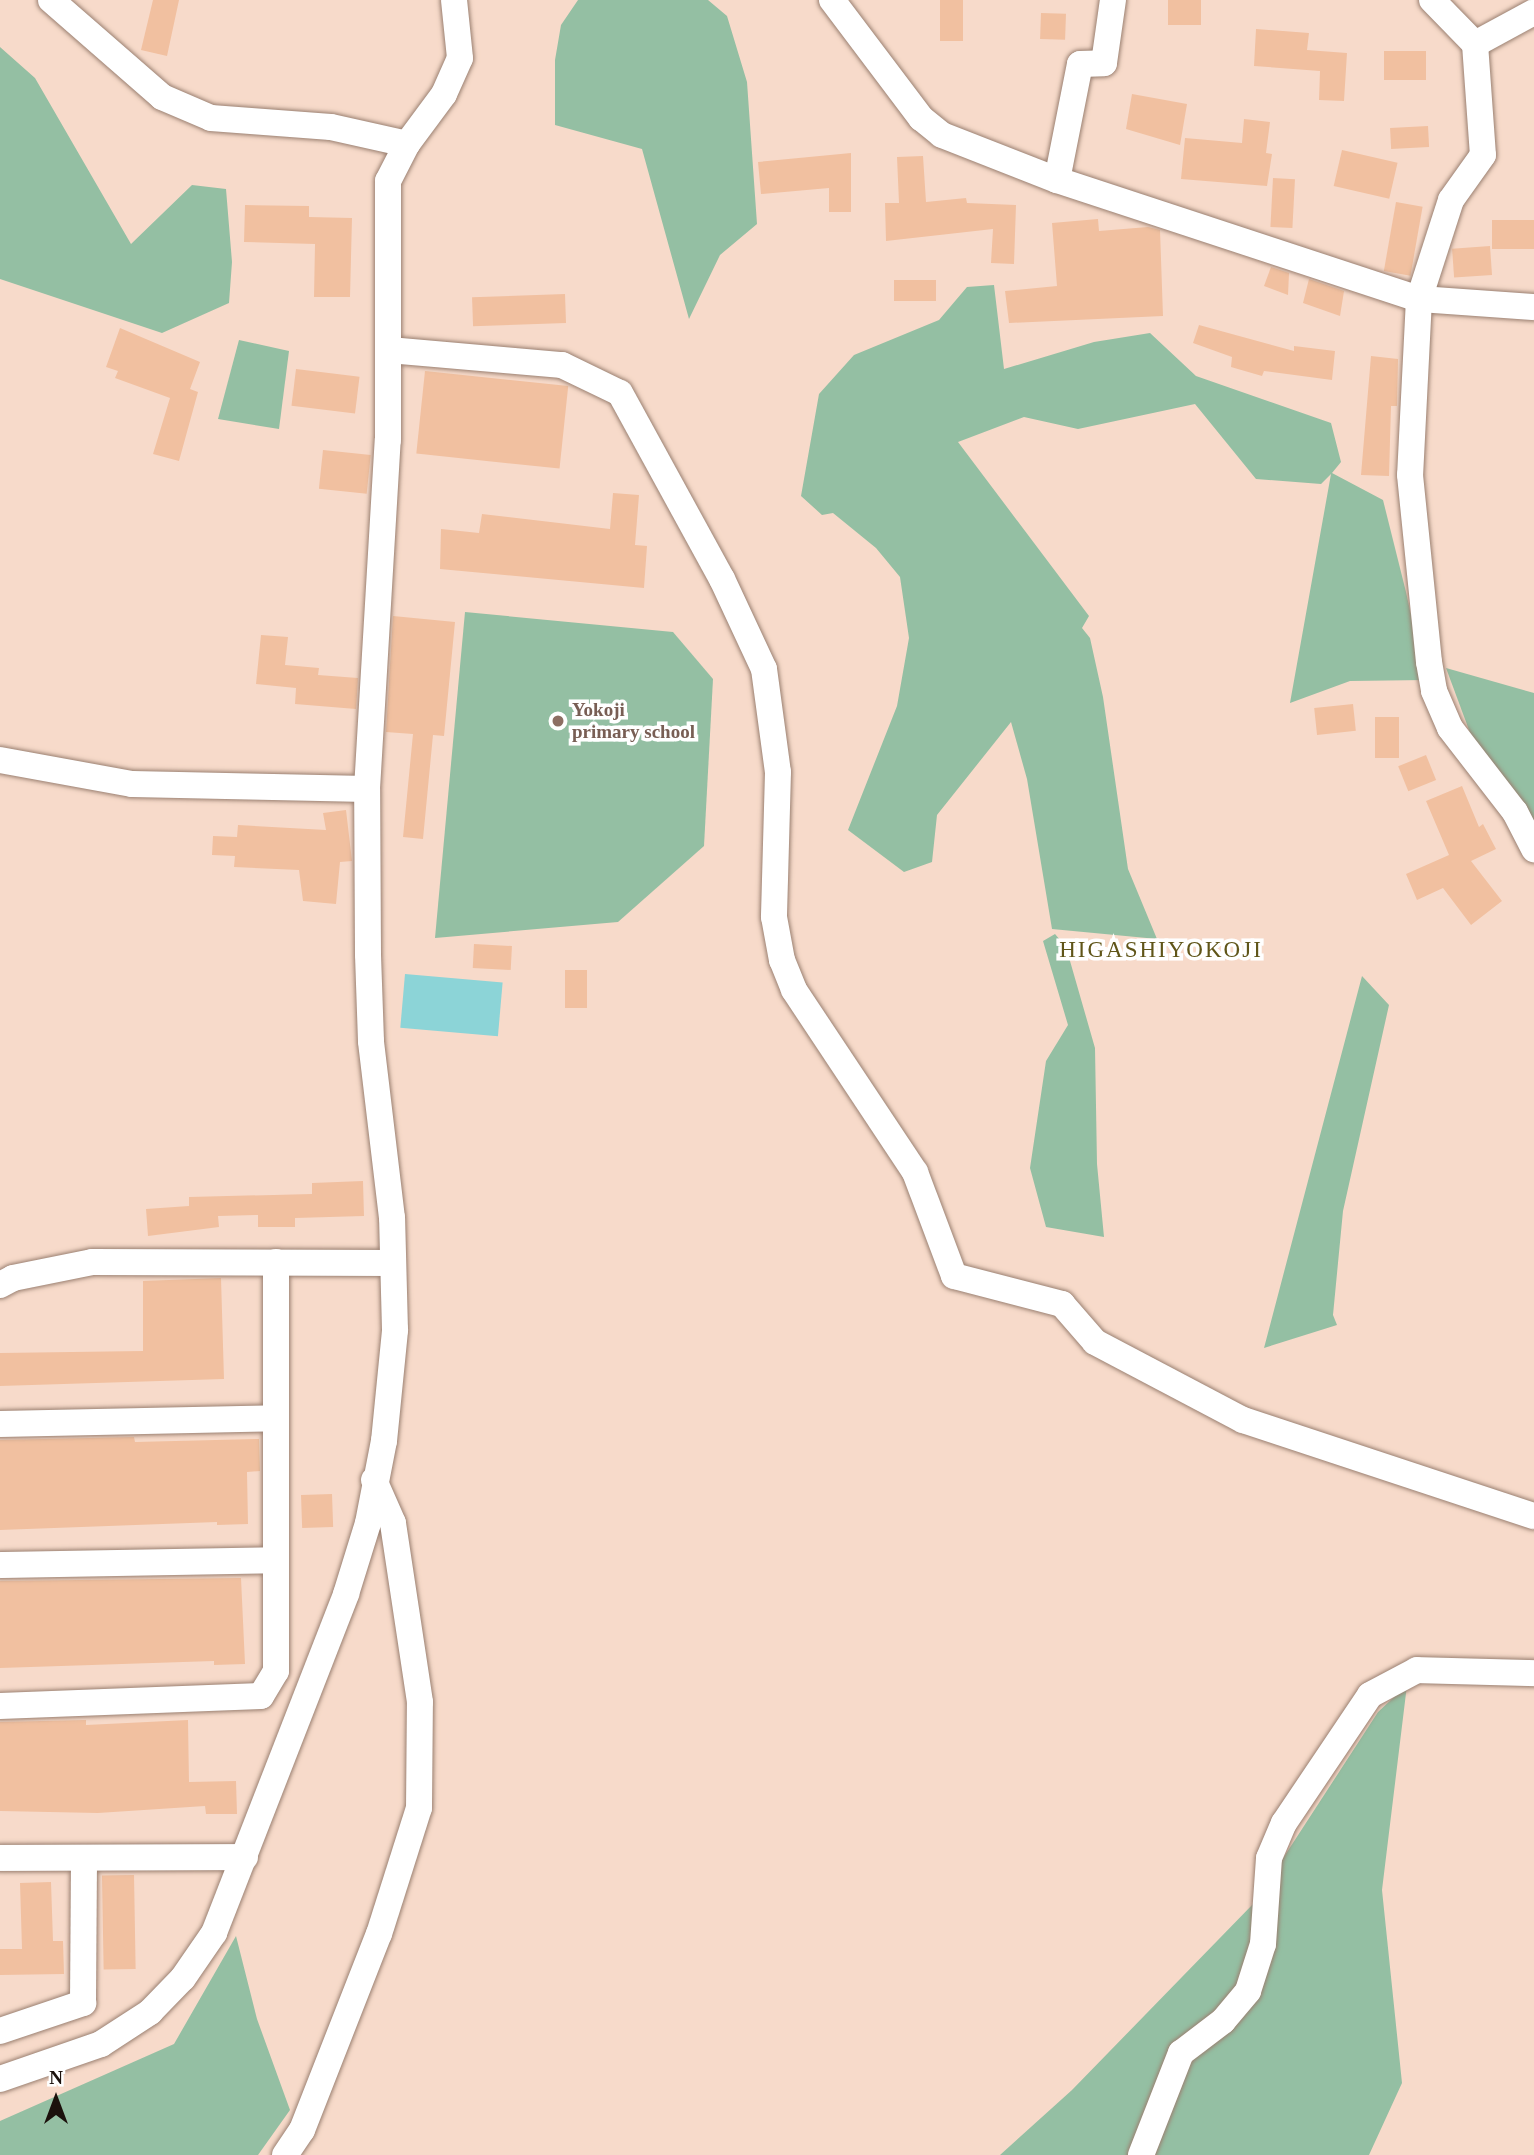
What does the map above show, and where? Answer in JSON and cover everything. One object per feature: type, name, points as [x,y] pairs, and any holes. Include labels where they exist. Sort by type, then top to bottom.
[{"type":"street","points":[[51,0],[162,97],[211,118],[331,127],[407,144]]},
{"type":"street","points":[[0,2079],[101,2044],[150,2012],[183,1978],[214,1933],[346,1594],[368,1523],[374,1480],[384,1441],[393,1344],[393,1264],[387,1164],[371,1041],[367,789],[388,440],[388,181],[407,144],[444,94],[460,58],[454,0]]},
{"type":"street","points":[[832,0],[921,118],[942,135],[1057,180],[1419,299],[1534,307]]},
{"type":"street","points":[[1057,180],[1080,64],[1104,62],[1113,0]]},
{"type":"street","points":[[1432,0],[1475,44],[1483,155],[1451,200],[1419,299],[1410,475],[1434,691],[1450,728],[1515,813],[1534,849]]},
{"type":"street","points":[[1475,44],[1534,12]]},
{"type":"street","points":[[389,350],[562,365],[620,393],[722,579],[764,669],[778,772],[774,917],[782,960],[794,990],[915,1172],[954,1276],[1062,1304],[1095,1342],[1243,1420],[1534,1516]]},
{"type":"street","points":[[0,760],[132,784],[367,789]]},
{"type":"street","points":[[0,1285],[13,1278],[92,1262],[393,1264]]},
{"type":"street","points":[[0,1706],[261,1696],[276,1671],[276,1262]]},
{"type":"street","points":[[0,1424],[276,1419]]},
{"type":"street","points":[[285,2155],[302,2130],[379,1934],[419,1808],[420,1702],[393,1523],[374,1480]]},
{"type":"street","points":[[0,1565],[276,1560]]},
{"type":"street","points":[[1141,2155],[1181,2053],[1223,2021],[1248,1991],[1263,1944],[1269,1858],[1279,1835],[1370,1695],[1417,1670],[1534,1673]]},
{"type":"street","points":[[0,2031],[83,2003],[84,1857]]},
{"type":"street","points":[[0,1858],[245,1857]]},
{"type":"green space","points":[[578,0],[708,0],[727,16],[747,82],[757,224],[720,255],[689,319],[642,149],[555,125],[555,60],[561,25]]},
{"type":"green space","points":[[0,47],[35,78],[131,244],[192,185],[226,189],[232,262],[229,303],[162,333],[0,279]]},
{"type":"green space","points":[[994,285],[1004,369],[1094,342],[1150,333],[1196,376],[1331,423],[1341,462],[1332,473],[1383,500],[1406,592],[1425,680],[1350,681],[1290,703],[1331,474],[1321,484],[1256,479],[1195,404],[1078,429],[1024,417],[958,442],[1089,616],[1082,628],[1090,638],[1103,697],[1128,869],[1157,939],[1052,929],[1027,779],[1011,722],[937,815],[932,862],[904,872],[848,830],[897,706],[909,638],[900,577],[876,548],[833,513],[822,515],[801,496],[819,394],[854,355],[939,320],[967,287]]},
{"type":"green space","points":[[239,340],[289,351],[279,429],[218,419]]},
{"type":"green space","points":[[465,612],[673,632],[713,679],[704,846],[618,922],[435,938]]},
{"type":"green space","points":[[1446,668],[1534,693],[1534,834],[1482,765]]},
{"type":"green space","points":[[1055,934],[1066,947],[1095,1048],[1097,1164],[1104,1237],[1046,1227],[1030,1168],[1046,1061],[1068,1025],[1043,941]]},
{"type":"green space","points":[[1362,976],[1389,1005],[1343,1211],[1333,1315],[1337,1325],[1264,1348]]},
{"type":"green space","points":[[1407,1685],[1382,1890],[1402,2083],[1369,2155],[1000,2155],[1072,2090],[1254,1903],[1378,1712]]},
{"type":"green space","points":[[236,1936],[257,2019],[290,2110],[258,2155],[0,2155],[0,2121],[174,2044]]},
{"type":"water","points":[[405,974],[503,983],[498,1036],[400,1028]]},
{"type":"building","points":[[153,0],[179,0],[167,56],[141,50]]},
{"type":"building","points":[[940,0],[963,0],[963,41],[940,41]]},
{"type":"building","points":[[1168,0],[1201,0],[1201,25],[1168,25]]},
{"type":"building","points":[[1041,13],[1066,14],[1065,40],[1040,39]]},
{"type":"building","points":[[1256,29],[1309,33],[1307,50],[1347,53],[1344,101],[1319,100],[1320,71],[1254,66]]},
{"type":"building","points":[[1384,51],[1426,51],[1426,80],[1384,80]]},
{"type":"building","points":[[1132,94],[1187,104],[1180,145],[1126,129]]},
{"type":"building","points":[[1244,119],[1270,122],[1266,153],[1272,154],[1267,186],[1181,179],[1185,138],[1242,143]]},
{"type":"building","points":[[1428,126],[1429,147],[1391,149],[1390,128]]},
{"type":"building","points":[[1342,150],[1398,163],[1389,199],[1334,186]]},
{"type":"building","points":[[851,153],[851,212],[829,212],[829,188],[761,194],[758,162]]},
{"type":"building","points":[[923,156],[926,202],[966,198],[967,203],[1016,205],[1014,264],[991,263],[993,229],[886,241],[885,203],[899,203],[897,157]]},
{"type":"building","points":[[1273,178],[1295,179],[1292,228],[1270,227]]},
{"type":"building","points":[[1396,202],[1423,207],[1410,276],[1384,271]]},
{"type":"building","points":[[245,205],[309,206],[309,217],[352,218],[350,297],[314,297],[315,244],[244,242]]},
{"type":"building","points":[[1098,219],[1099,231],[1148,227],[1160,230],[1163,316],[1009,323],[1005,291],[1057,286],[1052,223]]},
{"type":"building","points":[[1492,220],[1534,220],[1534,249],[1492,249]]},
{"type":"building","points":[[1490,246],[1492,275],[1454,278],[1452,249]]},
{"type":"building","points":[[1271,267],[1289,273],[1288,295],[1264,286]]},
{"type":"building","points":[[1309,279],[1344,291],[1340,316],[1303,303]]},
{"type":"building","points":[[894,280],[936,280],[936,301],[894,301]]},
{"type":"building","points":[[565,294],[566,323],[473,326],[472,297]]},
{"type":"building","points":[[1199,325],[1294,351],[1294,346],[1335,351],[1332,380],[1264,371],[1262,376],[1231,367],[1232,357],[1193,343]]},
{"type":"building","points":[[120,328],[200,362],[190,389],[198,392],[179,461],[153,454],[170,398],[115,378],[118,371],[106,367]]},
{"type":"building","points":[[1371,356],[1398,359],[1397,406],[1391,406],[1389,476],[1361,475]]},
{"type":"building","points":[[296,369],[360,377],[355,414],[291,406]]},
{"type":"building","points":[[425,371],[568,386],[560,469],[416,454]]},
{"type":"building","points":[[323,450],[371,455],[367,494],[319,489]]},
{"type":"building","points":[[613,493],[639,495],[635,545],[647,546],[644,588],[440,569],[441,529],[479,533],[482,514],[610,529]]},
{"type":"building","points":[[393,616],[455,622],[444,736],[433,735],[423,839],[403,837],[413,734],[386,732]]},
{"type":"building","points":[[261,635],[288,637],[285,665],[319,668],[318,675],[358,678],[356,709],[295,704],[296,688],[256,684]]},
{"type":"building","points":[[1353,704],[1356,731],[1317,735],[1314,708]]},
{"type":"building","points":[[1375,717],[1399,717],[1399,758],[1375,758]]},
{"type":"building","points":[[1426,755],[1436,780],[1408,791],[1398,766]]},
{"type":"building","points":[[1462,786],[1479,827],[1483,824],[1496,849],[1471,861],[1502,901],[1471,925],[1443,888],[1417,900],[1406,874],[1449,855],[1426,801]]},
{"type":"building","points":[[346,810],[352,861],[340,862],[336,904],[303,901],[299,870],[234,867],[235,856],[212,855],[213,836],[237,837],[238,825],[326,830],[323,813]]},
{"type":"building","points":[[474,944],[512,946],[511,970],[473,968]]},
{"type":"building","points":[[565,970],[587,970],[587,1008],[565,1008]]},
{"type":"building","points":[[363,1181],[364,1216],[295,1218],[295,1227],[258,1227],[258,1215],[218,1216],[219,1227],[148,1236],[146,1209],[189,1206],[189,1197],[312,1194],[312,1183]]},
{"type":"building","points":[[221,1278],[224,1379],[0,1386],[0,1353],[143,1351],[143,1281]]},
{"type":"building","points":[[134,1437],[135,1442],[259,1439],[260,1471],[247,1472],[248,1524],[217,1525],[217,1522],[0,1530],[0,1440]]},
{"type":"building","points":[[332,1494],[333,1527],[302,1528],[301,1495]]},
{"type":"building","points":[[241,1578],[245,1664],[214,1665],[214,1661],[0,1668],[0,1581]]},
{"type":"building","points":[[86,1720],[86,1725],[188,1720],[189,1782],[236,1781],[237,1814],[206,1814],[205,1806],[98,1813],[0,1811],[0,1722]]},
{"type":"building","points":[[134,1875],[136,1969],[104,1970],[102,1876]]},
{"type":"building","points":[[51,1882],[53,1941],[63,1941],[64,1974],[0,1975],[0,1949],[22,1949],[20,1883]]},
{"type":"place","name":"Yokoji primary school","points":[[558,721]]},
{"type":"district","name":"HIGASHIYOKOJI","points":[[1161,950]]}]
